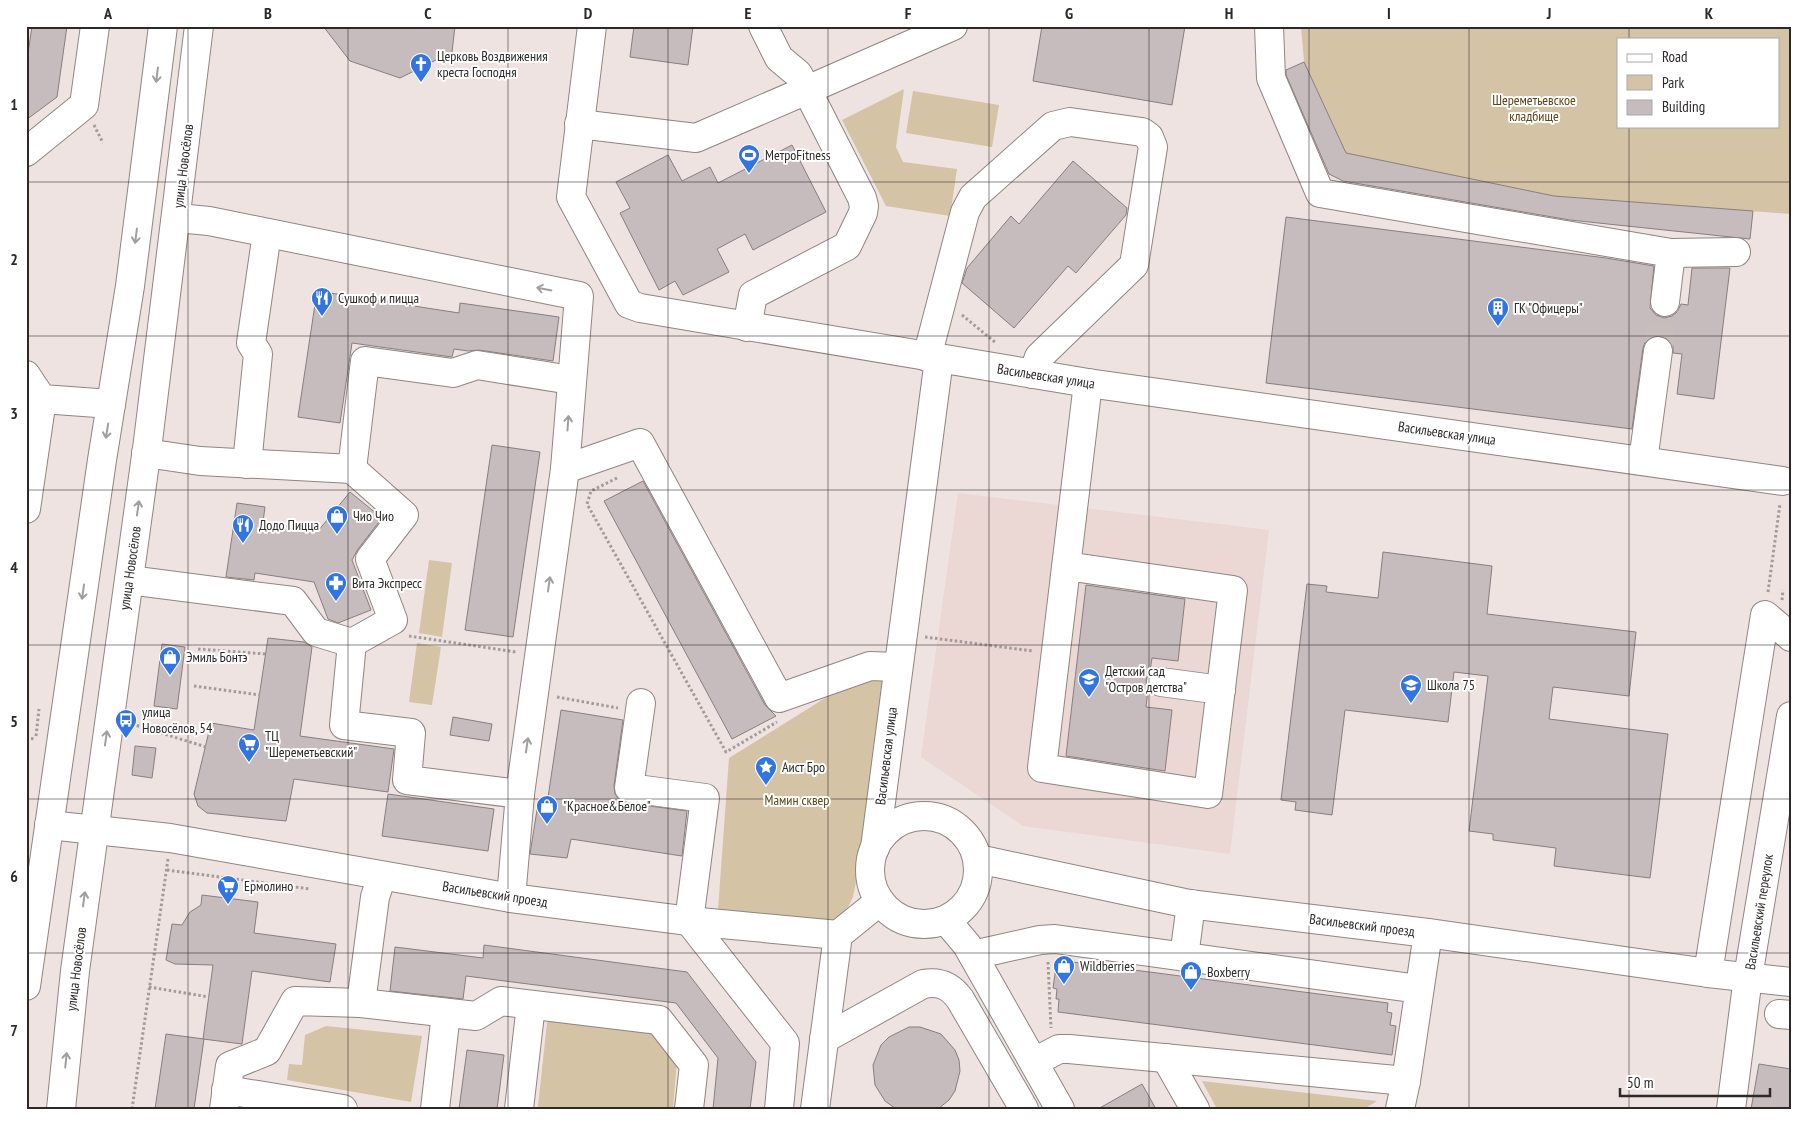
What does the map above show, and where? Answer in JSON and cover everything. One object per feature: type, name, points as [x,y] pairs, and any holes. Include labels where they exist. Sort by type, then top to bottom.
[{"type":"street","points":[[26,152],[84,105],[96,26]]},
{"type":"street","points":[[26,985],[130,286],[163,26]]},
{"type":"street","name":"улица Новосёлов","points":[[61,1109],[74,971],[146,453],[177,218],[199,26]]},
{"type":"street","points":[[592,26],[571,198],[629,304],[640,308],[933,358],[942,298],[968,203],[1053,126],[1070,122],[1142,132],[1149,137],[1153,147],[1134,265],[1039,357],[1033,374]]},
{"type":"street","points":[[748,326],[753,295],[848,246],[863,214],[864,206],[862,198],[807,90],[798,74],[779,58],[763,26]]},
{"type":"street","points":[[579,124],[696,138],[953,26]]},
{"type":"street","points":[[1269,26],[1271,78],[1320,193],[1671,252],[1736,252]]},
{"type":"street","points":[[177,218],[209,221],[579,296],[564,469],[520,794],[511,898]]},
{"type":"street","points":[[247,464],[258,354],[251,343],[268,233]]},
{"type":"street","points":[[1665,302],[1671,252]]},
{"type":"street","points":[[1643,461],[1658,351]]},
{"type":"street","name":"Васильевская улица","points":[[875,848],[933,358],[1088,383],[1643,461],[1732,471],[1783,481]]},
{"type":"street","points":[[352,469],[366,361],[453,373],[477,365],[571,380]]},
{"type":"street","points":[[26,375],[42,399],[26,509]]},
{"type":"street","points":[[1066,566],[1233,590],[1208,794],[1042,768],[1056,654],[1066,566],[1088,383]]},
{"type":"street","points":[[42,399],[111,404]]},
{"type":"street","points":[[564,469],[640,443],[779,698],[870,666],[897,667]]},
{"type":"street","points":[[129,580],[293,601],[316,632],[362,637],[392,620],[370,559],[404,515],[352,469],[200,461],[146,453]]},
{"type":"street","points":[[1765,615],[1791,637]]},
{"type":"street","points":[[1708,973],[1765,615]]},
{"type":"street","points":[[362,637],[344,725],[411,733],[407,780],[520,794]]},
{"type":"street","points":[[1161,682],[1221,690]]},
{"type":"street","points":[[641,708],[629,788],[705,798],[689,921],[785,1043],[779,1109]]},
{"type":"street","name":"Васильевский переулок","points":[[1731,1109],[1748,977],[1791,716]]},
{"type":"street","points":[[929,816],[946,820],[960,829],[971,842],[978,859],[978,877],[973,895],[962,910],[946,920],[928,924],[910,922],[893,914],[880,901],[872,884],[870,866],[875,848],[884,834],[897,823],[912,817],[929,816]]},
{"type":"street","name":"Васильевский проезд","points":[[49,824],[163,837],[511,898],[689,921],[838,935]]},
{"type":"street","name":"Васильевский проезд","points":[[978,859],[1191,904],[1428,933],[1708,973],[1791,982]]},
{"type":"street","points":[[362,1003],[375,897],[382,876]]},
{"type":"street","points":[[815,1109],[838,935],[880,901]]},
{"type":"street","points":[[1184,957],[1191,904]]},
{"type":"street","points":[[946,920],[973,955],[1043,1057],[1056,1102],[1030,1109]]},
{"type":"street","points":[[1400,1109],[1406,1081],[1428,933]]},
{"type":"street","points":[[973,955],[1047,939],[1419,989]]},
{"type":"street","points":[[824,1039],[923,984],[940,983],[953,990],[960,999],[1024,1109]]},
{"type":"street","points":[[343,1109],[225,1100],[230,1066],[268,1051],[295,1001],[362,1003],[476,1016],[501,1001],[659,1020],[694,1064],[689,1109]]},
{"type":"street","points":[[519,1109],[531,1005]]},
{"type":"street","points":[[435,1109],[446,1013]]},
{"type":"street","points":[[1043,1057],[1069,1049],[1406,1081]]},
{"type":"street","points":[[1166,1058],[1195,1109]]},
{"type":"path","points":[[942,298],[1001,347]]},
{"type":"path","points":[[650,461],[591,491],[587,504],[726,752],[787,717],[779,698]]},
{"type":"path","points":[[1765,615],[1783,481]]},
{"type":"path","points":[[901,634],[1056,654]]},
{"type":"path","points":[[362,637],[539,656]]},
{"type":"path","points":[[198,648],[266,654]]},
{"type":"path","points":[[194,686],[260,694]]},
{"type":"path","points":[[534,692],[641,708]]},
{"type":"path","points":[[127,723],[206,747]]},
{"type":"path","points":[[26,738],[36,739]]},
{"type":"path","points":[[132,1109],[167,870],[163,837]]},
{"type":"path","points":[[167,870],[316,889]]},
{"type":"path","points":[[1043,1057],[1047,939]]},
{"type":"path","points":[[149,987],[209,997]]},
{"type":"shaded area","name":"Детский сад \"Остров детства\"","points":[[958,493],[1269,530],[1230,854],[1023,826],[921,757]]},
{"type":"green space","name":"Шереметьевское кладбище","points":[[1301,26],[1791,26],[1791,214],[1554,196],[1346,153],[1304,62]]},
{"type":"green space","points":[[904,89],[896,147],[903,162],[957,169],[950,216],[886,206],[842,120]]},
{"type":"green space","points":[[913,91],[999,105],[992,147],[906,133]]},
{"type":"green space","points":[[429,560],[452,563],[442,637],[419,633]]},
{"type":"green space","points":[[417,643],[441,647],[432,705],[409,702]]},
{"type":"green space","name":"Мамин сквер","points":[[862,675],[884,680],[863,846],[853,897],[846,911],[832,920],[718,910],[729,758]]},
{"type":"green space","points":[[560,1014],[645,1026],[677,1061],[673,1109],[540,1109],[538,1106],[547,1023]]},
{"type":"green space","points":[[326,1026],[422,1036],[411,1102],[287,1080],[289,1064],[302,1065],[305,1035]]},
{"type":"green space","points":[[1202,1081],[1377,1101],[1364,1109],[1217,1109]]},
{"type":"building","points":[[32,26],[67,26],[57,97],[26,120],[26,67]]},
{"type":"building","points":[[323,26],[455,26],[452,52],[400,78],[350,61]]},
{"type":"building","points":[[634,26],[693,26],[688,65],[630,57]]},
{"type":"building","points":[[1042,26],[1185,26],[1172,105],[1033,81]]},
{"type":"building","points":[[1304,62],[1346,153],[1554,196],[1753,211],[1750,239],[1570,220],[1343,181],[1329,174],[1286,75],[1286,70]]},
{"type":"building","points":[[792,145],[826,212],[753,250],[745,234],[717,249],[729,272],[683,295],[675,281],[659,290],[620,213],[630,208],[616,182],[668,155],[682,181],[710,167],[718,183]]},
{"type":"building","points":[[1073,161],[1127,208],[1126,215],[1076,273],[1068,266],[1014,328],[962,283],[967,268],[1011,216],[1019,224]]},
{"type":"building","name":"ГК \"Офицеры\"","points":[[1286,217],[1606,258],[1654,266],[1650,308],[1656,315],[1664,318],[1672,316],[1677,312],[1681,304],[1688,305],[1692,268],[1730,268],[1714,399],[1677,394],[1682,354],[1673,353],[1673,346],[1668,339],[1660,336],[1652,337],[1645,342],[1643,348],[1632,429],[1266,383]]},
{"type":"building","points":[[317,291],[459,313],[460,303],[559,317],[553,361],[479,350],[454,349],[452,357],[352,343],[340,423],[298,417]]},
{"type":"building","points":[[492,445],[540,452],[513,637],[465,630]]},
{"type":"building","points":[[643,481],[765,705],[776,716],[732,739],[604,501]]},
{"type":"building","points":[[350,492],[382,518],[358,549],[352,560],[371,610],[338,623],[328,619],[314,582],[255,573],[254,580],[226,577],[237,503],[265,507],[263,522],[318,531]]},
{"type":"building","name":"Школа 75","points":[[1383,552],[1492,566],[1487,614],[1636,632],[1629,696],[1553,687],[1549,719],[1668,734],[1650,878],[1554,866],[1556,848],[1493,840],[1493,834],[1469,831],[1488,676],[1454,672],[1448,722],[1345,710],[1332,815],[1295,810],[1296,802],[1281,800],[1307,584],[1327,586],[1326,592],[1378,598]]},
{"type":"building","points":[[1086,585],[1185,599],[1178,661],[1152,658],[1146,680],[1148,690],[1146,707],[1172,710],[1165,771],[1066,756]]},
{"type":"building","points":[[268,638],[304,642],[312,647],[300,736],[394,749],[388,792],[294,779],[286,821],[207,813],[198,806],[194,794],[211,723],[254,730]]},
{"type":"building","name":"Эмиль Бонтэ","points":[[162,644],[185,647],[177,709],[154,706]]},
{"type":"building","points":[[561,710],[623,720],[614,786],[615,794],[620,801],[627,803],[687,811],[682,856],[571,839],[567,858],[530,854],[537,810],[546,811]]},
{"type":"building","points":[[453,717],[492,724],[489,741],[450,735]]},
{"type":"building","points":[[135,746],[156,748],[152,778],[132,775]]},
{"type":"building","points":[[388,794],[494,809],[488,851],[382,836]]},
{"type":"building","points":[[202,895],[258,902],[254,933],[336,944],[330,982],[252,971],[242,1044],[203,1039],[213,965],[175,964],[166,960],[172,924],[182,925],[190,912],[201,905]]},
{"type":"building","points":[[484,945],[687,972],[756,1062],[750,1109],[713,1109],[718,1058],[676,1003],[466,976],[463,999],[390,991],[395,947],[483,958]]},
{"type":"building","points":[[1057,960],[1388,1003],[1387,1012],[1392,1013],[1390,1025],[1396,1026],[1392,1055],[1058,1012],[1059,999],[1056,999],[1057,989],[1053,988]]},
{"type":"building","points":[[909,1027],[920,1027],[941,1034],[955,1050],[959,1060],[960,1071],[955,1091],[949,1100],[938,1109],[896,1109],[885,1101],[875,1085],[873,1065],[881,1045],[889,1037]]},
{"type":"building","points":[[166,1034],[204,1039],[194,1109],[155,1109]]},
{"type":"building","points":[[467,1050],[504,1055],[497,1109],[459,1109]]},
{"type":"building","points":[[1759,1064],[1791,1069],[1791,1109],[1751,1109]]},
{"type":"building","points":[[1142,1084],[1156,1109],[1098,1109]]},
{"type":"tunnel","points":[[1658,351],[1665,302]]},
{"type":"place","name":"Церковь Воздвижения креста Господня","points":[[421,83]]},
{"type":"place","name":"МетроFitness","points":[[749,174]]},
{"type":"place","name":"Сушкоф и пицца","points":[[322,317]]},
{"type":"place","name":"ГК \"Офицеры\"","points":[[1498,327]]},
{"type":"place","name":"Чио Чио","points":[[337,535]]},
{"type":"place","name":"Додо Пицца","points":[[243,544]]},
{"type":"place","name":"Вита Экспресс","points":[[336,602]]},
{"type":"place","name":"Эмиль Бонтэ","points":[[170,676]]},
{"type":"place","name":"Детский сад \"Остров детства\"","points":[[1089,698]]},
{"type":"place","name":"Школа 75","points":[[1411,704]]},
{"type":"place","name":"улица Новосёлов, 54","points":[[126,739]]},
{"type":"place","name":"ТЦ \"Шереметьевский\"","points":[[249,763]]},
{"type":"place","name":"Аист Бро","points":[[766,786]]},
{"type":"place","name":"\"Красное&Белое\"","points":[[547,825]]},
{"type":"place","name":"Ермолино","points":[[228,905]]},
{"type":"place","name":"Wildberries","points":[[1064,985]]},
{"type":"place","name":"Boxberry","points":[[1191,991]]}]
